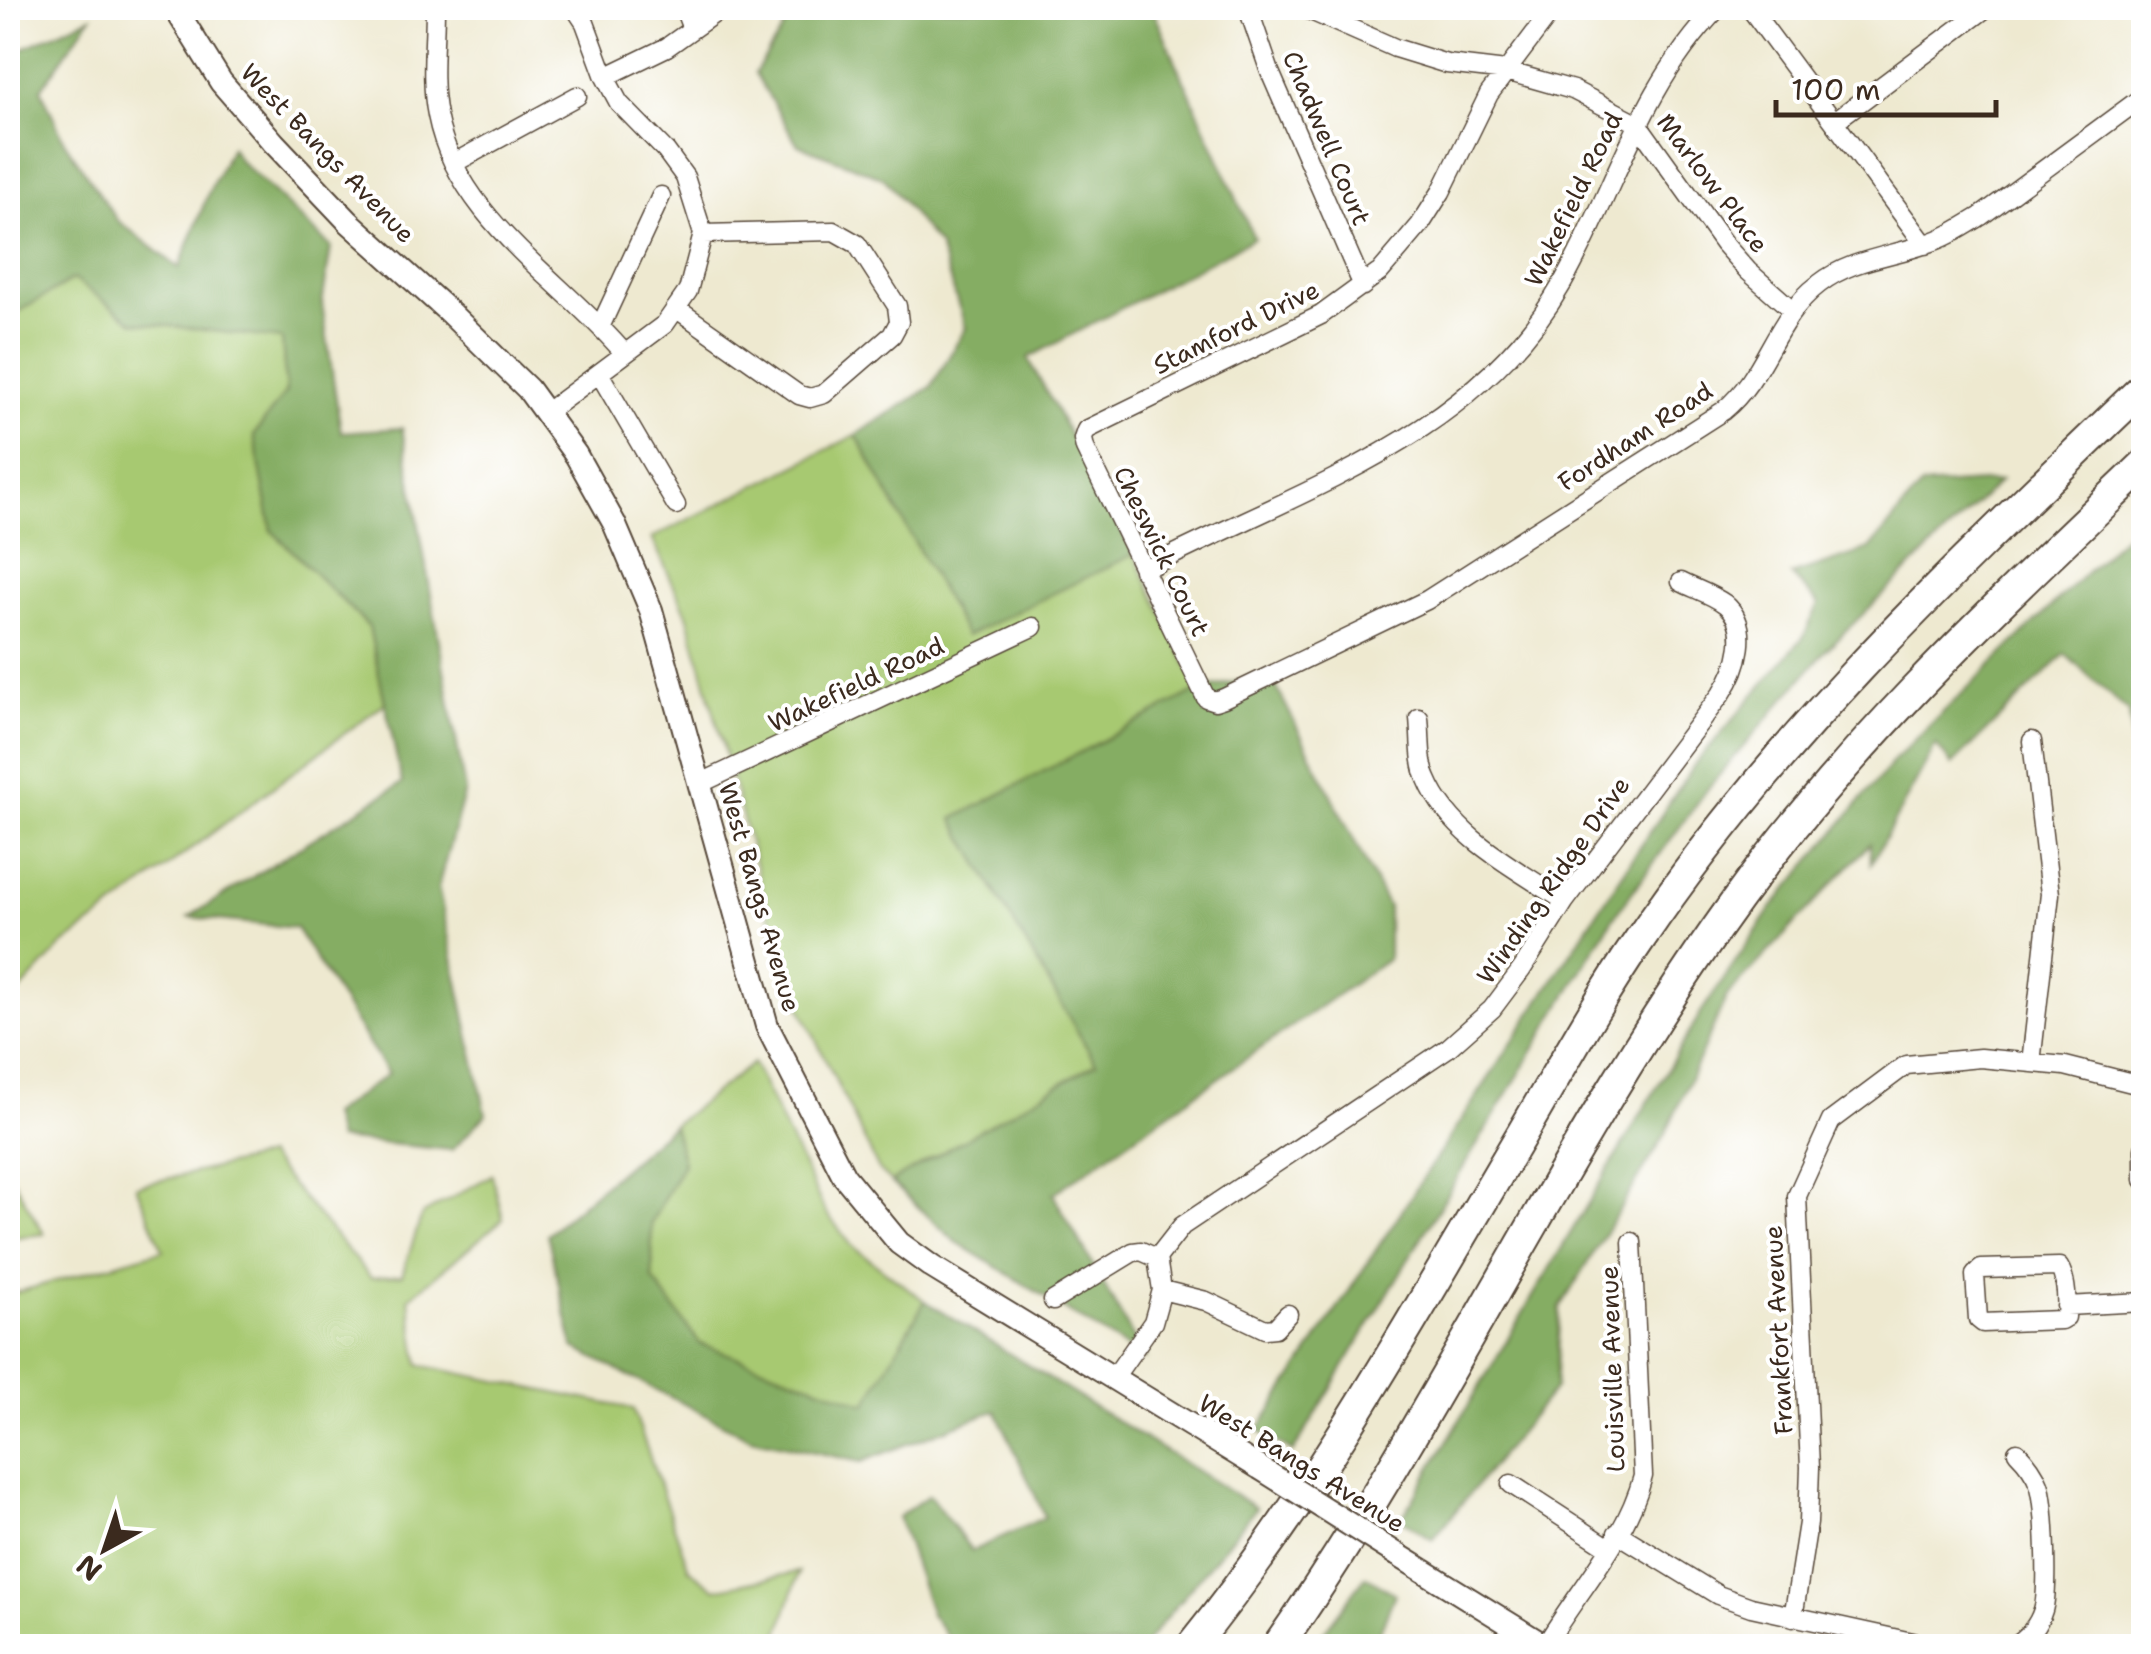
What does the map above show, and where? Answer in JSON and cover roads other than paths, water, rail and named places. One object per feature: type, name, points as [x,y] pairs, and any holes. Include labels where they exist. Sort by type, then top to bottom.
[{"type":"highway","points":[[1192,1646],[1252,1570],[1364,1403],[1609,987],[1725,821],[1884,638],[2144,387]]},
{"type":"highway","points":[[1278,1646],[1408,1441],[1633,1056],[1736,900],[1846,763],[1917,686],[2144,465]]},
{"type":"street","name":"West Bangs Avenue","points":[[175,8],[221,82],[274,143],[349,222],[502,362],[547,412],[576,455],[640,580],[667,663],[768,1026],[844,1176],[899,1243],[1545,1646]]},
{"type":"street","points":[[434,8],[435,106],[454,163],[477,202],[498,226],[601,325],[625,354]]},
{"type":"street","points":[[547,412],[648,340],[677,309],[688,291],[704,234],[680,168],[625,111],[576,8]]},
{"type":"street","points":[[684,8],[692,29]]},
{"type":"street","points":[[606,77],[649,58],[722,8]]},
{"type":"street","name":"Chadwell Court","points":[[1248,8],[1270,72],[1363,286]]},
{"type":"street","name":"Marlow Place","points":[[1304,8],[1395,48],[1447,64],[1506,71],[1573,90],[1637,122],[1724,244],[1748,271],[1792,308]]},
{"type":"street","name":"Stamford Drive","points":[[1092,425],[1321,315],[1380,272],[1420,225],[1477,114],[1554,8]]},
{"type":"street","name":"Wakefield Road","points":[[1143,570],[1400,443],[1480,384],[1524,339],[1561,286],[1637,122],[1684,48],[1718,8]]},
{"type":"street","points":[[1750,8],[1925,245]]},
{"type":"street","points":[[1835,120],[1986,8]]},
{"type":"street","points":[[454,163],[577,96]]},
{"type":"street","name":"Fordham Road","points":[[1206,698],[1224,698],[1427,600],[1722,411],[1754,380],[1792,308],[1818,284],[1850,265],[1925,245],[1981,216],[2144,96]]},
{"type":"street","points":[[601,325],[660,196]]},
{"type":"street","points":[[677,309],[799,395],[810,398],[824,394],[892,335],[899,322],[897,306],[846,234],[834,230],[704,234]]},
{"type":"street","points":[[599,373],[676,505]]},
{"type":"street","name":"Cheswick Court","points":[[1092,425],[1083,439],[1085,448],[1206,698]]},
{"type":"street","name":"Winding Ridge Drive","points":[[1157,1258],[1182,1226],[1465,1035],[1509,990],[1565,901],[1722,694],[1733,674],[1741,642],[1736,620],[1724,603],[1681,582]]},
{"type":"street","name":"Wakefield Road","points":[[699,784],[1033,627]]},
{"type":"street","points":[[1419,718],[1425,776],[1456,822],[1475,841],[1565,901]]},
{"type":"street","points":[[2031,1063],[2050,894],[2032,741]]},
{"type":"street","name":"Frankfort Avenue","points":[[1793,1618],[1808,1523],[1810,1467],[1797,1196],[1831,1121],[1906,1065],[1980,1058],[2064,1066],[2144,1086]]},
{"type":"street","points":[[2144,1148],[2144,1180]]},
{"type":"street","name":"Louisville Avenue","points":[[1545,1646],[1638,1497],[1643,1476],[1632,1242]]},
{"type":"street","points":[[1053,1301],[1133,1252],[1157,1258],[1162,1290],[1153,1322],[1114,1379]]},
{"type":"street","points":[[2059,1267],[2063,1272],[2066,1306],[2066,1317],[2061,1320],[1983,1323],[1978,1319],[1975,1275],[1981,1269],[2059,1267]]},
{"type":"street","points":[[1162,1290],[1206,1301],[1265,1329],[1274,1328],[1288,1314]]},
{"type":"street","points":[[2066,1306],[2144,1302]]},
{"type":"street","points":[[2014,1646],[2038,1622],[2046,1599],[2043,1501],[2038,1482],[2017,1452]]},
{"type":"street","points":[[1511,1484],[1718,1594],[1793,1618],[1930,1646]]}]
